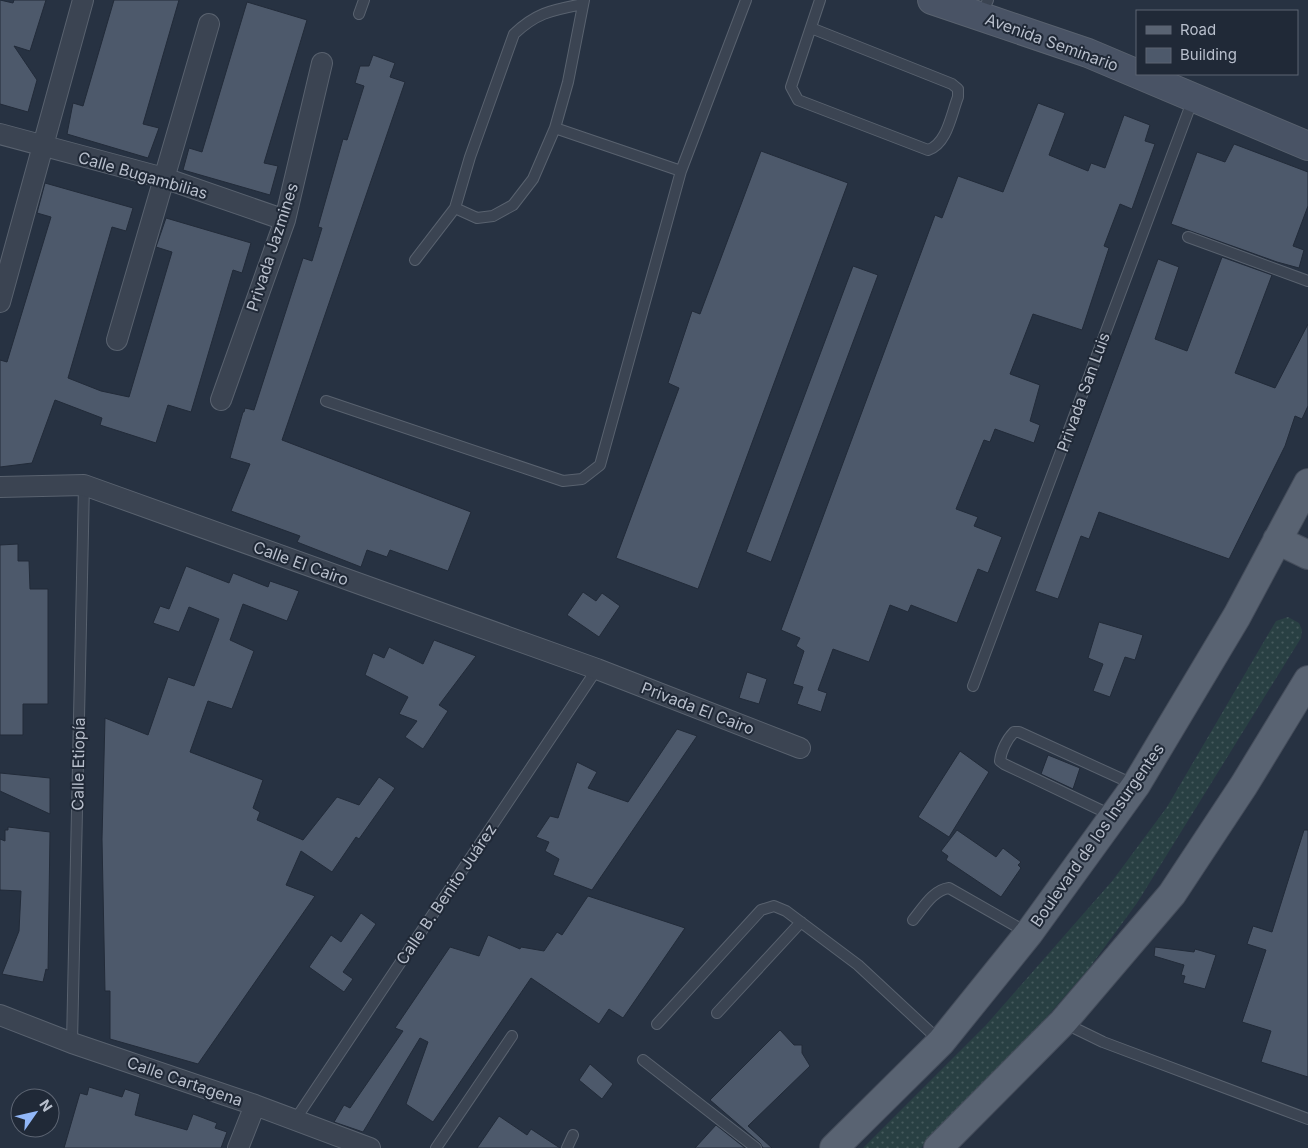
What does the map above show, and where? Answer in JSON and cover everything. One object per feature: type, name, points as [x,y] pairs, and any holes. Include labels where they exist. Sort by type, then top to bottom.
[{"type":"main road","name":"Boulevard de los Insurgentes","points":[[834,1148],[941,1042],[1029,933],[1136,785],[1238,616],[1308,483]]},
{"type":"main road","points":[[1278,540],[1308,555]]},
{"type":"main road","points":[[938,1148],[1063,1022],[1172,894],[1244,785],[1308,680]]},
{"type":"street","points":[[0,302],[83,0]]},
{"type":"street","name":"Avenida Seminario","points":[[932,0],[984,8],[1136,74]]},
{"type":"street","points":[[117,340],[209,24]]},
{"type":"street","name":"Privada Jazmines","points":[[221,400],[285,220],[322,63]]},
{"type":"street","name":"Avenida Seminario","points":[[1139,75],[1308,146]]},
{"type":"street","name":"Calle Bugambilias","points":[[0,134],[164,178],[285,220]]},
{"type":"street","name":"Calle El Cairo","points":[[0,487],[84,485],[597,669]]},
{"type":"street","name":"Privada El Cairo","points":[[597,669],[800,748]]},
{"type":"street","name":"Calle Cartagena","points":[[0,1015],[72,1043],[255,1105],[370,1148]]},
{"type":"street","points":[[238,1148],[255,1105]]},
{"type":"lane","points":[[359,14],[364,0]]},
{"type":"lane","points":[[326,401],[563,481],[582,479],[600,465],[681,172],[746,0]]},
{"type":"lane","points":[[811,28],[952,84],[958,90],[958,97],[942,141],[936,148],[928,150],[798,100],[791,87],[820,0]]},
{"type":"lane","points":[[415,260],[455,208],[470,157],[514,34],[529,20],[556,9],[584,2],[568,82],[555,128],[533,179],[513,205],[493,216],[477,218],[455,208]]},
{"type":"lane","name":"Privada San Luis","points":[[973,686],[1193,98]]},
{"type":"lane","points":[[555,128],[681,172]]},
{"type":"lane","points":[[1188,237],[1308,281]]},
{"type":"lane","name":"Calle Etiopía","points":[[72,1043],[84,485]]},
{"type":"lane","name":"Calle B. Benito Juárez","points":[[295,1120],[597,669]]},
{"type":"lane","points":[[1113,817],[1000,761],[1001,754],[1010,736],[1014,732],[1019,732],[1136,785]]},
{"type":"lane","points":[[913,920],[936,893],[941,889],[949,888],[1029,933]]},
{"type":"lane","points":[[657,1024],[761,910],[774,906],[786,911],[858,965],[941,1042]]},
{"type":"lane","points":[[716,1013],[801,922]]},
{"type":"lane","points":[[1063,1022],[1103,1042],[1308,1119]]},
{"type":"lane","points":[[436,1148],[512,1036]]},
{"type":"lane","points":[[643,1060],[756,1148]]},
{"type":"lane","points":[[567,1148],[573,1135]]},
{"type":"green space","points":[[1288,617],[1299,623],[1302,630],[1301,638],[1137,903],[1087,971],[1012,1057],[921,1148],[863,1148],[986,1025],[1113,880],[1167,807],[1276,621]]},
{"type":"building","points":[[0,0],[13,3],[14,0],[46,0],[30,51],[14,46],[37,80],[28,112],[0,104]]},
{"type":"building","points":[[114,0],[179,0],[143,124],[159,128],[148,158],[67,134],[73,103],[83,106]]},
{"type":"building","points":[[247,2],[307,20],[264,163],[278,166],[270,195],[183,170],[189,148],[202,152]]},
{"type":"building","points":[[373,55],[395,63],[390,77],[405,82],[282,440],[471,512],[448,571],[390,550],[387,557],[367,550],[361,567],[297,542],[300,536],[231,511],[250,464],[230,458],[243,412],[245,408],[254,410],[303,258],[312,261],[322,228],[318,227],[343,139],[347,140],[364,86],[355,83],[360,66],[369,66]]},
{"type":"building","points":[[1038,103],[1065,113],[1049,155],[1088,171],[1091,163],[1105,168],[1124,115],[1150,125],[1145,141],[1155,144],[1132,209],[1120,204],[1104,246],[1109,248],[1082,330],[1033,314],[1010,374],[1040,385],[1030,421],[1040,425],[1034,443],[995,429],[990,442],[984,440],[956,509],[978,517],[974,526],[1002,537],[988,573],[978,569],[957,623],[911,605],[908,612],[890,605],[869,662],[833,649],[818,690],[827,693],[821,712],[797,704],[803,687],[793,684],[804,651],[796,646],[800,638],[781,630],[935,215],[942,218],[958,176],[1003,192]]},
{"type":"building","points":[[1234,144],[1308,172],[1308,206],[1293,246],[1304,250],[1299,268],[1171,224],[1197,152],[1225,162]]},
{"type":"building","points":[[761,151],[848,183],[698,589],[616,558],[679,388],[668,383],[692,311],[700,314]]},
{"type":"building","points":[[45,183],[133,208],[126,231],[112,227],[68,378],[101,391],[129,397],[172,252],[156,247],[166,218],[251,243],[242,273],[233,270],[191,412],[168,405],[156,443],[100,425],[102,418],[55,400],[32,463],[0,467],[0,360],[7,362],[51,217],[37,213]]},
{"type":"building","points":[[1222,257],[1272,275],[1235,373],[1275,388],[1308,324],[1308,406],[1302,419],[1295,416],[1285,446],[1229,559],[1099,512],[1089,539],[1081,536],[1058,599],[1035,591],[1158,259],[1179,267],[1155,339],[1187,351]]},
{"type":"building","points":[[853,266],[878,275],[771,562],[746,552]]},
{"type":"building","points":[[18,544],[18,561],[29,561],[30,589],[48,589],[48,704],[23,704],[23,735],[0,735],[0,545]]},
{"type":"building","points":[[186,566],[229,583],[233,573],[268,587],[270,581],[299,591],[287,621],[243,604],[230,640],[254,651],[232,709],[208,701],[190,752],[263,780],[253,808],[260,812],[257,820],[303,840],[337,797],[359,805],[379,777],[395,788],[359,839],[356,837],[332,872],[301,851],[286,885],[315,896],[198,1064],[110,1039],[110,991],[105,991],[102,839],[105,718],[148,735],[168,677],[194,686],[219,619],[189,607],[179,632],[153,623],[160,606],[169,609]]},
{"type":"building","points":[[583,592],[596,601],[602,593],[620,606],[599,637],[567,615]]},
{"type":"building","points":[[1099,622],[1143,635],[1135,660],[1125,657],[1110,697],[1093,691],[1103,664],[1088,658]]},
{"type":"building","points":[[434,640],[476,656],[439,705],[448,711],[423,749],[405,737],[417,721],[399,714],[408,697],[365,675],[373,653],[384,658],[389,647],[423,664]]},
{"type":"building","points":[[747,672],[767,679],[759,704],[739,698]]},
{"type":"building","points":[[677,729],[697,736],[592,890],[553,875],[559,859],[545,851],[549,842],[536,837],[550,816],[558,818],[577,762],[597,772],[588,788],[628,802]]},
{"type":"building","points":[[960,751],[989,772],[949,837],[918,817]]},
{"type":"building","points":[[1048,755],[1080,768],[1073,789],[1041,774]]},
{"type":"building","points":[[0,773],[50,778],[50,814],[0,791]]},
{"type":"building","points":[[8,827],[50,832],[48,970],[46,969],[43,982],[2,974],[19,931],[21,891],[0,890],[0,839],[5,841],[5,830],[8,830]]},
{"type":"building","points":[[957,830],[996,857],[1003,848],[1021,862],[1018,865],[1021,868],[1001,897],[946,860],[948,856],[941,851]]},
{"type":"building","points":[[1304,830],[1308,830],[1308,1077],[1261,1062],[1271,1031],[1242,1022],[1266,950],[1247,944],[1253,926],[1272,932]]},
{"type":"building","points":[[588,896],[685,928],[623,1018],[609,1009],[599,1024],[531,978],[433,1122],[406,1104],[428,1042],[420,1038],[363,1132],[334,1122],[344,1105],[350,1108],[403,1031],[395,1028],[450,947],[479,956],[488,935],[520,949],[521,947],[544,951],[557,932],[562,935]]},
{"type":"building","points":[[361,913],[376,924],[343,972],[353,979],[344,992],[309,967],[331,935],[341,942]]},
{"type":"building","points":[[1155,947],[1194,952],[1195,949],[1216,955],[1205,989],[1183,983],[1185,976],[1181,975],[1184,965],[1154,956]]},
{"type":"building","points":[[780,1030],[794,1045],[802,1045],[802,1053],[810,1066],[748,1126],[772,1148],[763,1148],[760,1143],[710,1100]]},
{"type":"building","points":[[590,1064],[613,1084],[602,1099],[579,1080]]},
{"type":"building","points":[[89,1087],[122,1097],[125,1089],[140,1094],[135,1115],[187,1130],[193,1114],[217,1123],[215,1128],[227,1132],[221,1148],[64,1148],[80,1093],[87,1095]]},
{"type":"building","points":[[499,1116],[527,1135],[531,1129],[560,1148],[477,1148]]},
{"type":"building","points":[[716,1125],[745,1148],[695,1148]]}]
